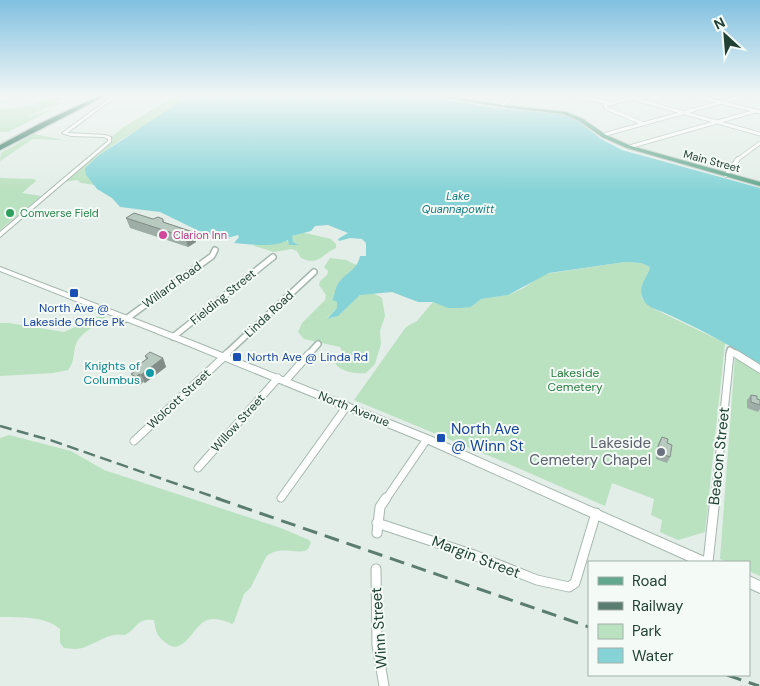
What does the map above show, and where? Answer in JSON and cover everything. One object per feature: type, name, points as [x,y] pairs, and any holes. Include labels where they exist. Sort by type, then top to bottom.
[{"type":"highway","points":[[0,142],[31,127]]},
{"type":"highway","points":[[0,148],[38,127]]},
{"type":"main road","name":"Main Street","points":[[591,127],[602,135],[629,147],[760,184]]},
{"type":"street","points":[[0,235],[110,140],[104,136],[64,133],[72,127]]},
{"type":"street","points":[[602,135],[632,127]]},
{"type":"street","points":[[629,147],[699,127]]},
{"type":"street","points":[[735,127],[760,134]]},
{"type":"street","points":[[726,175],[739,158],[760,143]]},
{"type":"street","name":"Willard Road","points":[[126,319],[212,256],[215,250]]},
{"type":"street","name":"Fielding Street","points":[[174,337],[273,257]]},
{"type":"street","name":"North Avenue","points":[[0,269],[224,356],[427,439],[702,561]]},
{"type":"street","name":"Linda Road","points":[[224,356],[314,272]]},
{"type":"street","name":"Willow Street","points":[[198,468],[318,344]]},
{"type":"street","name":"Beacon Street","points":[[708,561],[730,350],[760,369]]},
{"type":"street","name":"Wolcott Street","points":[[134,442],[224,356]]},
{"type":"street","points":[[281,498],[347,406]]},
{"type":"street","points":[[377,533],[377,523],[382,504],[427,439]]},
{"type":"street","name":"Margin Street","points":[[377,523],[474,555],[537,580],[566,587],[575,583],[596,513]]},
{"type":"street","name":"Winn Street","points":[[376,569],[377,645],[384,686]]},
{"type":"green space","points":[[0,127],[18,127],[8,132],[0,132]]},
{"type":"green space","points":[[142,127],[117,142],[87,166],[86,175],[95,185],[81,183],[77,180],[57,183],[122,128]]},
{"type":"green space","points":[[34,134],[64,140],[105,142],[33,139],[0,161],[1,153]]},
{"type":"green space","name":"Comverse Field","points":[[0,178],[34,179],[36,181],[22,193],[41,196],[0,230]]},
{"type":"green space","points":[[301,232],[331,239],[336,244],[336,248],[320,259],[312,261],[301,258],[297,251],[292,249],[274,252],[252,245],[279,243],[286,240],[299,245],[293,242],[291,237]]},
{"type":"green space","points":[[330,258],[346,260],[358,266],[336,288],[332,300],[337,302],[337,308],[327,318],[341,313],[358,296],[365,293],[373,293],[382,298],[385,316],[380,331],[381,344],[375,364],[366,373],[353,373],[337,366],[335,363],[342,351],[340,347],[304,339],[298,332],[302,323],[325,300],[326,295],[319,285],[320,281],[327,275],[328,271],[324,267]]},
{"type":"green space","name":"Lakeside Cemetery","points":[[625,262],[641,263],[650,267],[642,285],[642,299],[654,309],[725,343],[705,532],[678,540],[660,532],[662,520],[651,515],[654,499],[612,483],[605,506],[354,400],[406,327],[417,321],[433,302],[451,308],[471,307],[481,299],[508,295],[522,289],[545,274]]},
{"type":"green space","points":[[100,316],[106,317],[84,333],[78,340],[72,363],[68,370],[53,373],[0,376],[0,323],[64,332]]},
{"type":"green space","points":[[735,357],[760,372],[760,576],[750,571],[750,561],[725,561],[720,559]]},
{"type":"green space","points":[[9,435],[71,451],[104,470],[281,528],[309,540],[311,543],[305,551],[280,551],[266,557],[251,587],[244,594],[232,624],[226,621],[211,619],[205,621],[183,644],[172,646],[158,635],[154,620],[148,620],[140,622],[125,635],[110,636],[82,648],[64,648],[60,643],[60,629],[46,621],[32,618],[0,617],[0,438]]},
{"type":"water","name":"Lake Quannapowitt","points":[[142,127],[585,127],[601,139],[622,150],[760,188],[760,365],[714,337],[647,304],[643,299],[641,290],[650,267],[641,263],[625,262],[549,273],[508,295],[481,299],[471,307],[448,308],[433,302],[418,302],[392,292],[360,295],[338,316],[327,319],[337,308],[337,302],[332,300],[338,283],[356,266],[360,256],[366,256],[366,243],[362,239],[350,238],[339,241],[338,239],[348,233],[328,225],[315,226],[311,231],[292,236],[293,242],[299,245],[289,245],[288,240],[270,245],[234,243],[239,237],[238,235],[224,239],[203,233],[160,212],[120,207],[112,198],[97,189],[86,175],[85,168],[98,156]]},
{"type":"building","points":[[134,213],[153,219],[158,217],[163,219],[163,222],[193,232],[185,237],[126,218]]},
{"type":"building","points":[[150,352],[163,358],[141,375],[139,374],[136,377],[131,374],[134,372],[132,370],[148,358],[145,356]]},
{"type":"building","points":[[751,395],[757,396],[757,399],[760,400],[760,405],[751,402]]},
{"type":"building","points":[[662,437],[668,439],[667,443],[672,445],[670,457],[659,453],[660,448],[658,447]]},
{"type":"railway","points":[[0,426],[50,440],[220,499]]},
{"type":"railway","points":[[216,498],[588,627]]},
{"type":"railway","points":[[730,676],[759,686]]},
{"type":"place","name":"Comverse Field","points":[[10,213]]},
{"type":"place","name":"Clarion Inn","points":[[163,235]]},
{"type":"place","name":"North Ave @ Lakeside Office Pk","points":[[74,293]]},
{"type":"place","name":"North Ave @ Linda Rd","points":[[237,357]]},
{"type":"place","name":"Knights of Columbus","points":[[150,373]]},
{"type":"place","name":"North Ave @ Winn St","points":[[441,438]]},
{"type":"place","name":"Lakeside Cemetery Chapel","points":[[661,452]]}]
